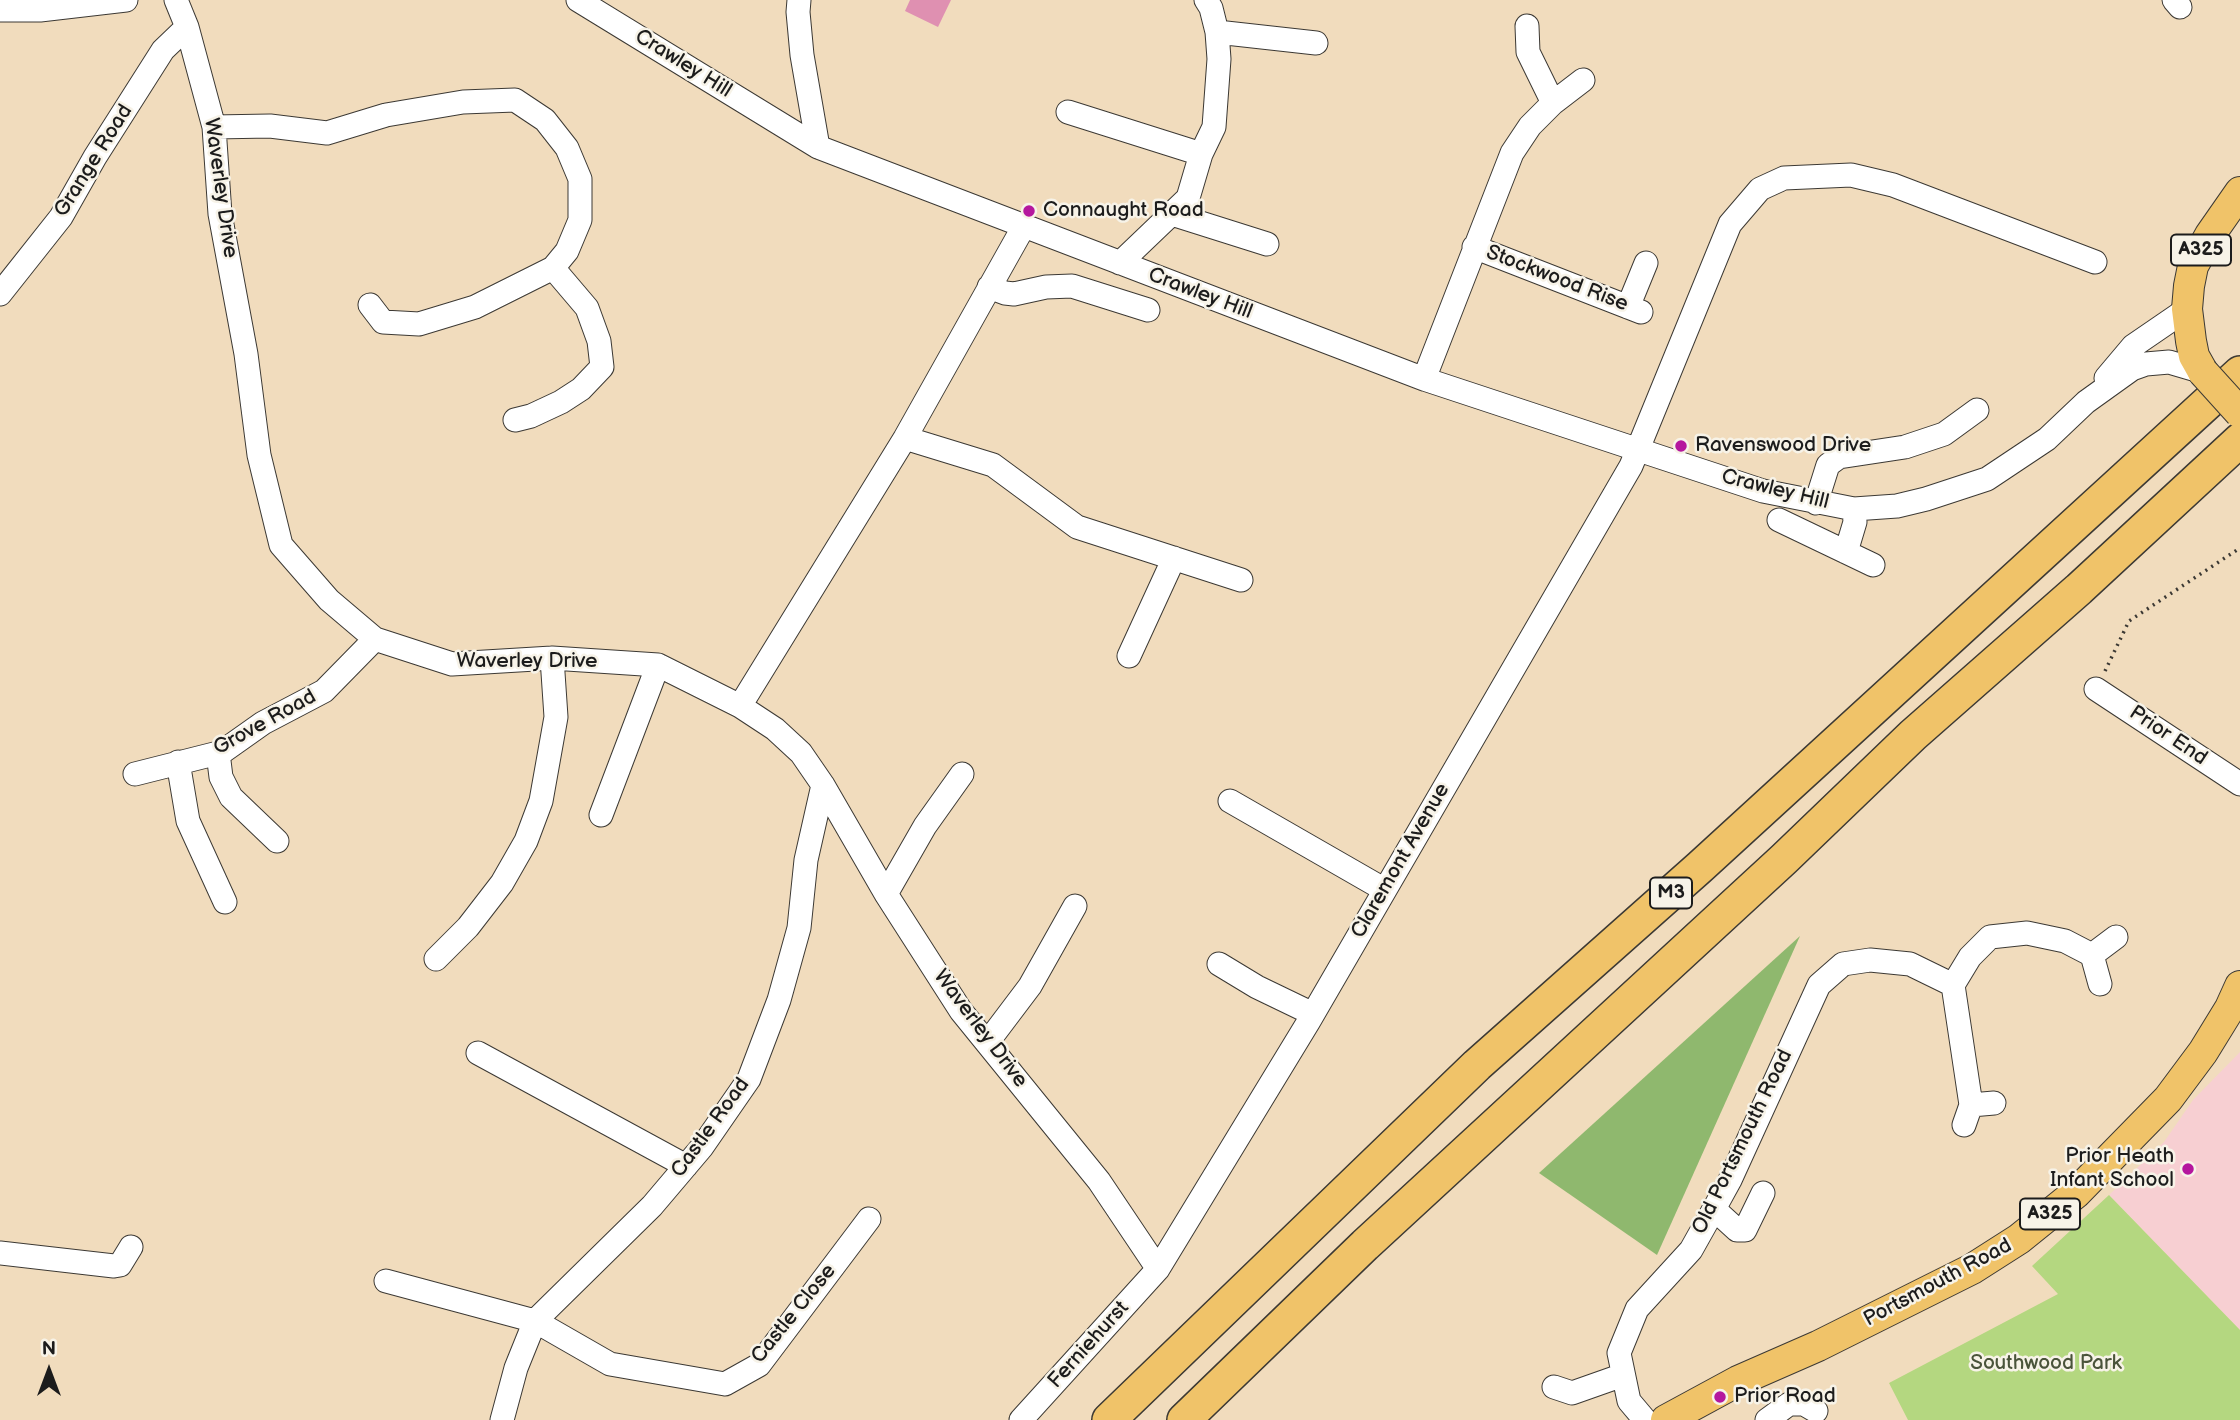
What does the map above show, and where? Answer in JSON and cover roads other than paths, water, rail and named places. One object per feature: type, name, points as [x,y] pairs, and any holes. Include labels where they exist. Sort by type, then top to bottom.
[{"type":"highway","name":"M3","points":[[1109,1420],[1477,1065],[1700,867],[2240,373]]},
{"type":"highway","name":"M3","points":[[1184,1420],[1365,1245],[1784,859],[1913,736],[2079,589],[2240,440]]},
{"type":"main road","name":"A325","points":[[2197,367],[2187,309],[2193,266],[2238,193]]},
{"type":"main road","points":[[2197,367],[2240,413]]},
{"type":"main road","name":"Portsmouth Road","points":[[1666,1420],[1738,1381],[1818,1346],[1972,1269],[2019,1239],[2085,1185],[2168,1099],[2203,1052],[2240,986]]},
{"type":"street","points":[[0,10],[40,10],[78,3],[126,0]]},
{"type":"street","name":"Waverley Drive","points":[[176,0],[187,27],[214,127],[220,214],[246,354],[260,455],[281,545],[329,600],[375,639],[452,664],[552,658],[658,665],[740,706],[775,729],[801,753],[823,785],[886,894],[961,1011],[1099,1181],[1158,1269]]},
{"type":"street","name":"Crawley Hill","points":[[578,0],[818,147],[1424,379],[1763,491],[1816,503],[1854,509],[1897,506],[1987,479],[2047,439],[2086,402],[2133,346],[2187,309]]},
{"type":"street","points":[[799,0],[802,55],[818,147]]},
{"type":"street","points":[[1120,263],[1188,198],[1201,154],[1214,127],[1219,59],[1217,32],[1211,8],[1206,0]]},
{"type":"street","points":[[1527,26],[1528,52],[1553,103]]},
{"type":"street","name":"Grange Road","points":[[0,294],[61,217],[95,157],[163,50],[187,27]]},
{"type":"street","points":[[1217,32],[1316,43]]},
{"type":"street","name":"Stockwood Rise","points":[[1424,379],[1511,153],[1530,126],[1553,103],[1583,80]]},
{"type":"street","points":[[214,127],[270,126],[327,133],[386,115],[463,102],[515,100],[545,120],[566,148],[580,179],[580,220],[566,251],[553,268],[475,307],[419,324],[383,322],[370,305]]},
{"type":"street","points":[[1068,112],[1201,154]]},
{"type":"street","points":[[1636,449],[1730,224],[1760,189],[1784,178],[1851,175],[1893,185],[2095,262]]},
{"type":"street","points":[[1172,214],[1267,244]]},
{"type":"street","points":[[740,706],[905,438],[1024,226]]},
{"type":"street","name":"Stockwood Rise","points":[[1474,247],[1634,309],[1646,263]]},
{"type":"street","points":[[515,420],[531,416],[561,402],[581,389],[602,367],[599,341],[587,308],[553,268]]},
{"type":"street","points":[[989,287],[1014,294],[1046,287],[1072,286],[1148,310]]},
{"type":"street","name":"Crawley Hill","points":[[2086,402],[2132,369],[2146,364],[2169,362],[2197,367]]},
{"type":"street","points":[[1816,503],[1828,465],[1839,457],[1919,443],[1944,434],[1977,410]]},
{"type":"street","points":[[905,438],[993,465],[1077,527],[1241,580]]},
{"type":"street","name":"Claremont Avenue","points":[[1158,1269],[1313,1014],[1631,466],[1636,449]]},
{"type":"street","name":"Crawley Hill","points":[[1846,552],[1855,522],[1854,509]]},
{"type":"street","name":"Crawley Hill","points":[[1779,520],[1873,565]]},
{"type":"street","points":[[1129,656],[1174,558]]},
{"type":"street","name":"Grove Road","points":[[135,774],[218,753],[263,723],[324,691],[375,639]]},
{"type":"street","points":[[436,958],[468,927],[502,883],[526,841],[541,801],[556,717],[552,658]]},
{"type":"street","points":[[601,815],[658,665]]},
{"type":"street","name":"Prior End","points":[[2096,689],[2240,784]]},
{"type":"street","points":[[218,753],[221,777],[231,797],[277,841]]},
{"type":"street","points":[[178,762],[188,821],[225,902]]},
{"type":"street","points":[[886,894],[925,826],[962,774]]},
{"type":"street","name":"Castle Road","points":[[502,1420],[516,1368],[535,1321],[652,1206],[702,1147],[749,1079],[779,1000],[799,928],[806,860],[823,785]]},
{"type":"street","points":[[1230,801],[1385,890]]},
{"type":"street","points":[[987,1043],[1030,986],[1075,906]]},
{"type":"street","points":[[1994,1103],[1967,1115],[1953,985],[1970,957],[1990,937],[2028,933],[2065,941],[2092,956],[2100,984]]},
{"type":"street","points":[[2092,956],[2116,937]]},
{"type":"street","name":"Old Portsmouth Road","points":[[1645,1420],[1629,1401],[1619,1353],[1637,1309],[1691,1250],[1730,1180],[1819,985],[1843,964],[1870,960],[1910,964],[1953,985]]},
{"type":"street","points":[[1219,964],[1257,987],[1313,1014]]},
{"type":"street","points":[[478,1053],[686,1166]]},
{"type":"street","points":[[1714,1209],[1737,1230],[1745,1230],[1763,1193]]},
{"type":"street","name":"Castle Close","points":[[386,1280],[535,1321],[610,1364],[725,1384],[758,1365],[869,1219]]},
{"type":"street","points":[[0,1253],[114,1266],[120,1265],[131,1247]]},
{"type":"street","name":"Ferniehurst","points":[[1021,1420],[1158,1269]]},
{"type":"street","points":[[1555,1387],[1572,1393],[1623,1375]]},
{"type":"street","points":[[1767,1420],[1789,1404],[1804,1404],[1816,1412]]},
{"type":"place","name":"Connaught Road","points":[[1029,211]]},
{"type":"place","name":"Ravenswood Drive","points":[[1681,446]]},
{"type":"place","name":"Prior Heath Infant School","points":[[2188,1169]]},
{"type":"place","name":"Prior Road","points":[[1720,1397]]},
{"type":"park label","name":"Southwood Park","points":[[2046,1364]]}]
